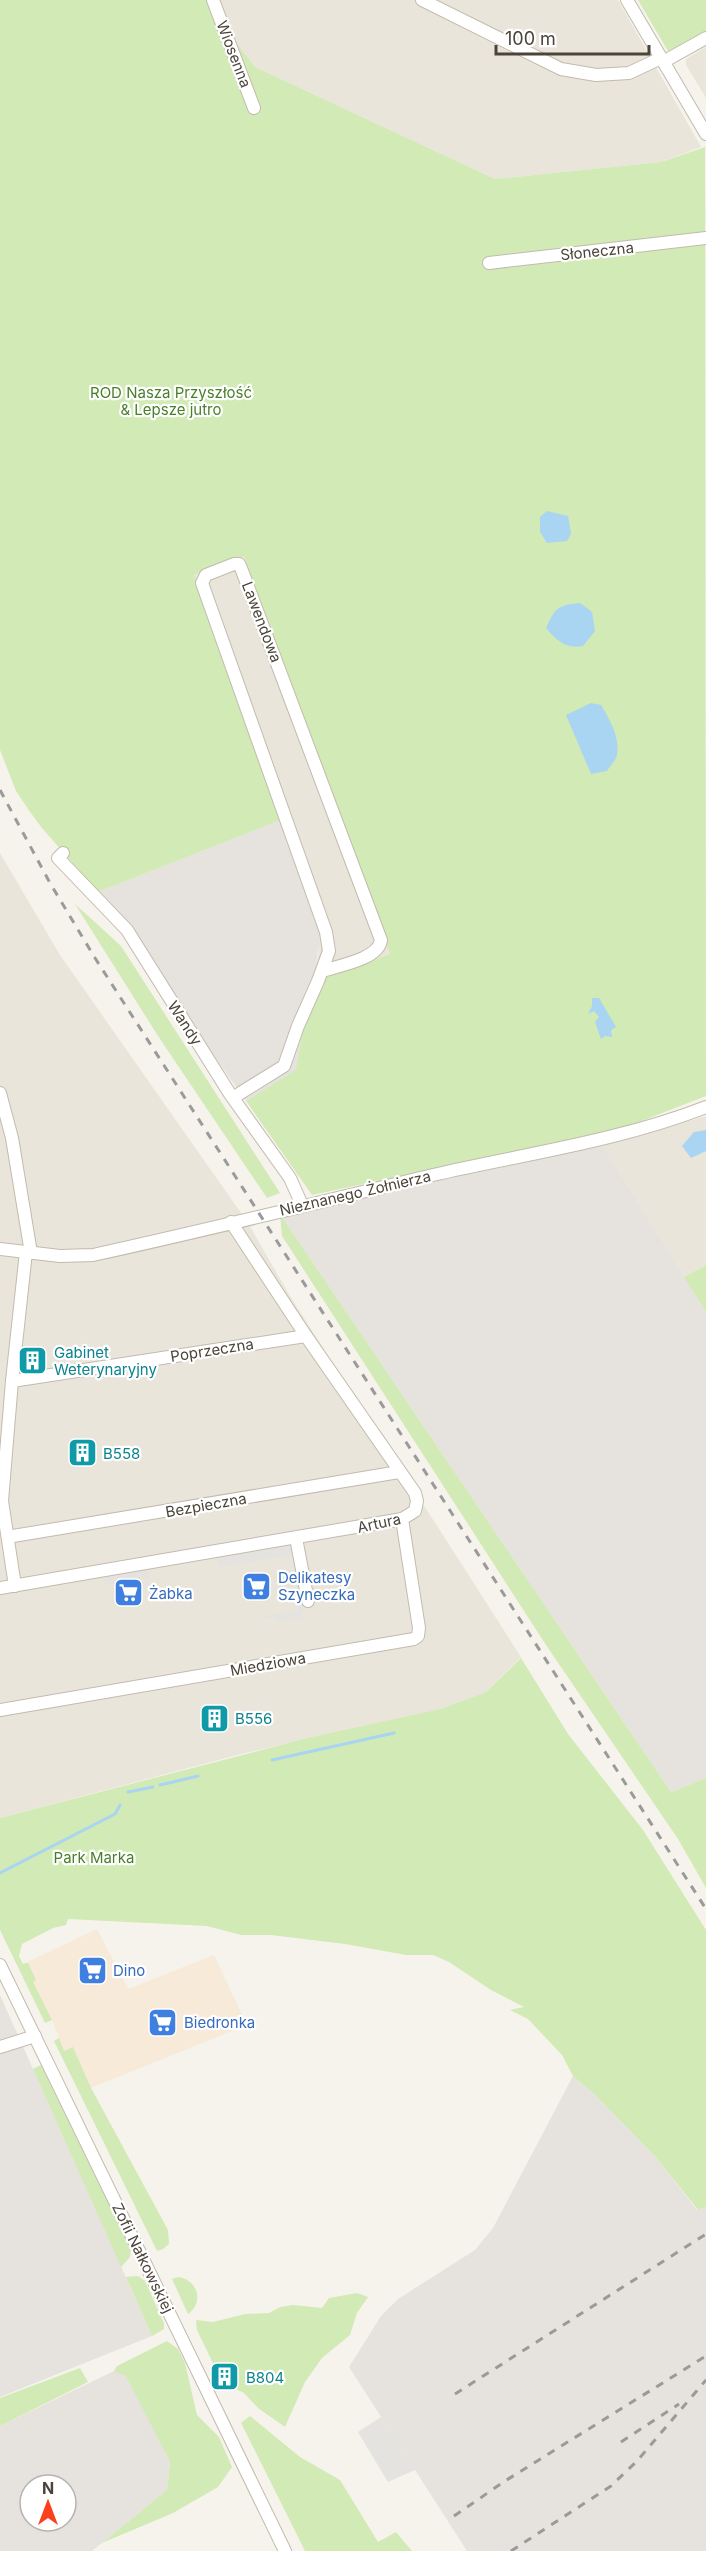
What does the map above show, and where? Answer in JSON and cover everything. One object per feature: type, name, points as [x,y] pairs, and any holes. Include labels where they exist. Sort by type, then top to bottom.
[{"type":"street","name":"Wiosenna","points":[[213,0],[254,108]]},
{"type":"street","points":[[422,0],[561,69],[597,75],[629,73],[662,60],[706,38]]},
{"type":"street","points":[[627,0],[705,128]]},
{"type":"street","name":"Słoneczna","points":[[489,263],[706,238]]},
{"type":"street","name":"Lawendowa","points":[[234,1097],[284,1066],[329,951],[326,932],[202,583],[206,575],[234,564],[239,564],[242,568],[381,940],[380,947],[371,955],[322,971]]},
{"type":"street","name":"Wandy","points":[[63,853],[58,858],[127,930],[234,1097],[290,1178],[303,1205]]},
{"type":"street","points":[[0,1094],[12,1138],[29,1252],[12,1381],[3,1501],[15,1586]]},
{"type":"street","name":"Nieznanego Żołnierza","points":[[0,1249],[60,1256],[93,1255],[303,1205],[628,1133],[679,1118],[706,1107]]},
{"type":"street","name":"Artura","points":[[0,1588],[402,1520],[415,1511],[417,1501],[415,1493],[306,1336],[231,1222]]},
{"type":"street","name":"Poprzeczna","points":[[12,1381],[306,1336]]},
{"type":"street","name":"Bezpieczna","points":[[13,1536],[399,1472]]},
{"type":"street","name":"Miedziowa","points":[[0,1710],[417,1638],[419,1628],[402,1520]]},
{"type":"street","points":[[296,1538],[308,1601]]},
{"type":"street","name":"Zofii Nałkowskiej","points":[[0,1965],[285,2551]]},
{"type":"street","points":[[0,2047],[35,2036]]},
{"type":"shaded area","points":[[207,0],[618,0],[701,147],[661,162],[495,179],[255,67],[210,8]]},
{"type":"shaded area","points":[[706,47],[706,98],[686,65],[686,59]]},
{"type":"shaded area","points":[[244,556],[390,954],[323,978],[316,967],[319,951],[283,819],[194,575]]},
{"type":"shaded area","points":[[283,819],[316,917],[320,936],[316,966],[323,978],[303,1029],[297,1070],[246,1101],[98,892]]},
{"type":"shaded area","points":[[0,853],[60,955],[248,1223],[290,1296],[521,1657],[486,1692],[440,1709],[245,1753],[0,1818]]},
{"type":"shaded area","points":[[706,1116],[706,1265],[684,1277],[603,1146]]},
{"type":"shaded area","points":[[603,1146],[706,1312],[706,1778],[671,1792],[280,1214]]},
{"type":"shaded area","points":[[289,1540],[292,1555],[219,1567],[216,1552]]},
{"type":"shaded area","points":[[299,1562],[306,1610],[302,1611],[303,1617],[276,1621],[275,1617],[262,1619],[262,1616],[299,1611],[293,1563]]},
{"type":"shaded area","points":[[147,1567],[149,1578],[106,1585],[105,1574]]},
{"type":"shaded area","points":[[97,1929],[128,1989],[214,1955],[247,2025],[91,2088],[73,2048],[64,2051],[52,2020],[23,1964]]},
{"type":"shaded area","points":[[0,1995],[152,2336],[0,2397]]},
{"type":"shaded area","points":[[573,2076],[655,2156],[697,2210],[706,2207],[706,2551],[467,2551],[349,2367],[381,2316],[398,2299],[475,2250],[493,2228]]},
{"type":"shaded area","points":[[114,2371],[126,2375],[170,2462],[167,2490],[92,2551],[0,2551],[0,2426]]},
{"type":"shaded area","points":[[381,2417],[415,2470],[388,2482],[358,2432]]},
{"type":"green space","name":"ROD Nasza Przyszłość & Lepsze jutro","points":[[0,0],[207,0],[210,8],[255,67],[495,179],[661,162],[705,147],[706,1096],[621,1129],[312,1195],[246,1101],[296,1070],[303,1029],[323,978],[390,954],[244,556],[194,575],[283,819],[98,892],[42,828],[16,791],[0,750]]},
{"type":"green space","points":[[638,0],[706,0],[706,33],[668,51]]},
{"type":"green space","points":[[75,904],[121,946],[280,1193],[267,1198],[158,1036]]},
{"type":"green space","points":[[280,1214],[671,1792],[706,1778],[706,1888],[678,1839],[546,1645],[282,1236]]},
{"type":"green space","points":[[706,1265],[706,1312],[684,1277]]},
{"type":"green space","name":"Park Marka","points":[[521,1658],[568,1734],[643,1830],[706,1930],[706,2207],[698,2210],[655,2156],[573,2076],[562,2055],[528,2019],[510,2010],[524,2007],[491,1990],[449,1962],[433,1955],[406,1955],[345,1944],[271,1935],[241,1935],[207,1926],[68,1919],[66,1925],[53,1928],[22,1944],[19,1956],[23,1964],[28,1963],[36,1980],[33,1982],[52,2020],[45,2023],[0,1930],[0,1818],[308,1738],[440,1709],[486,1692]]},
{"type":"green space","points":[[59,2038],[64,2051],[73,2047],[91,2088],[168,2230],[169,2244],[163,2249],[157,2251],[54,2041]]},
{"type":"green space","points":[[41,2065],[131,2250],[130,2257],[121,2267],[33,2069]]},
{"type":"green space","points":[[138,2276],[145,2281],[164,2323],[164,2329],[152,2336],[126,2277]]},
{"type":"green space","points":[[178,2277],[190,2282],[196,2292],[196,2303],[188,2314],[172,2279]]},
{"type":"green space","points":[[357,2293],[368,2297],[357,2313],[350,2335],[322,2358],[305,2382],[285,2427],[258,2408],[244,2393],[222,2382],[197,2330],[196,2320],[213,2322],[245,2314],[269,2313],[280,2307],[293,2305],[322,2308],[329,2298]]},
{"type":"green space","points":[[167,2341],[178,2349],[185,2363],[197,2415],[219,2437],[232,2467],[218,2487],[173,2513],[102,2543],[167,2490],[170,2462],[126,2376],[114,2371],[117,2366]]},
{"type":"green space","points":[[80,2368],[88,2382],[0,2426],[0,2398]]},
{"type":"green space","points":[[250,2416],[300,2457],[340,2480],[378,2542],[396,2532],[412,2551],[305,2551],[241,2423]]},
{"type":"water","points":[[547,511],[568,516],[571,534],[567,541],[547,543],[540,532],[540,517]]},
{"type":"water","points":[[580,603],[592,612],[595,631],[583,646],[577,647],[558,640],[546,628],[558,609]]},
{"type":"water","points":[[591,703],[601,705],[614,729],[618,748],[616,757],[607,771],[591,774],[566,715]]},
{"type":"water","points":[[592,998],[599,998],[616,1027],[611,1030],[612,1037],[605,1036],[601,1039],[595,1022],[599,1017],[594,1011],[588,1014],[592,1006]]},
{"type":"water","points":[[706,1130],[706,1151],[691,1158],[682,1146],[694,1132]]},
{"type":"waterway","points":[[272,1760],[394,1733]]},
{"type":"waterway","points":[[160,1785],[198,1776]]},
{"type":"waterway","points":[[128,1792],[153,1787]]},
{"type":"waterway","points":[[0,1873],[115,1814],[120,1805]]},
{"type":"railway","points":[[0,790],[50,883],[95,958],[706,1909]]},
{"type":"railway","points":[[455,2394],[706,2234]]},
{"type":"railway","points":[[454,2516],[505,2481],[706,2356]]},
{"type":"railway","points":[[511,2551],[611,2486],[637,2461],[706,2380]]},
{"type":"railway","points":[[621,2442],[679,2404]]},
{"type":"place","name":"Gabinet Weterynaryjny","points":[[33,1361]]},
{"type":"place","name":"B558","points":[[82,1453]]},
{"type":"place","name":"Delikatesy Szyneczka","points":[[257,1586]]},
{"type":"place","name":"Żabka","points":[[128,1593]]},
{"type":"place","name":"B556","points":[[214,1718]]},
{"type":"place","name":"Dino","points":[[92,1970]]},
{"type":"place","name":"Biedronka","points":[[163,2022]]},
{"type":"place","name":"B804","points":[[225,2377]]}]
